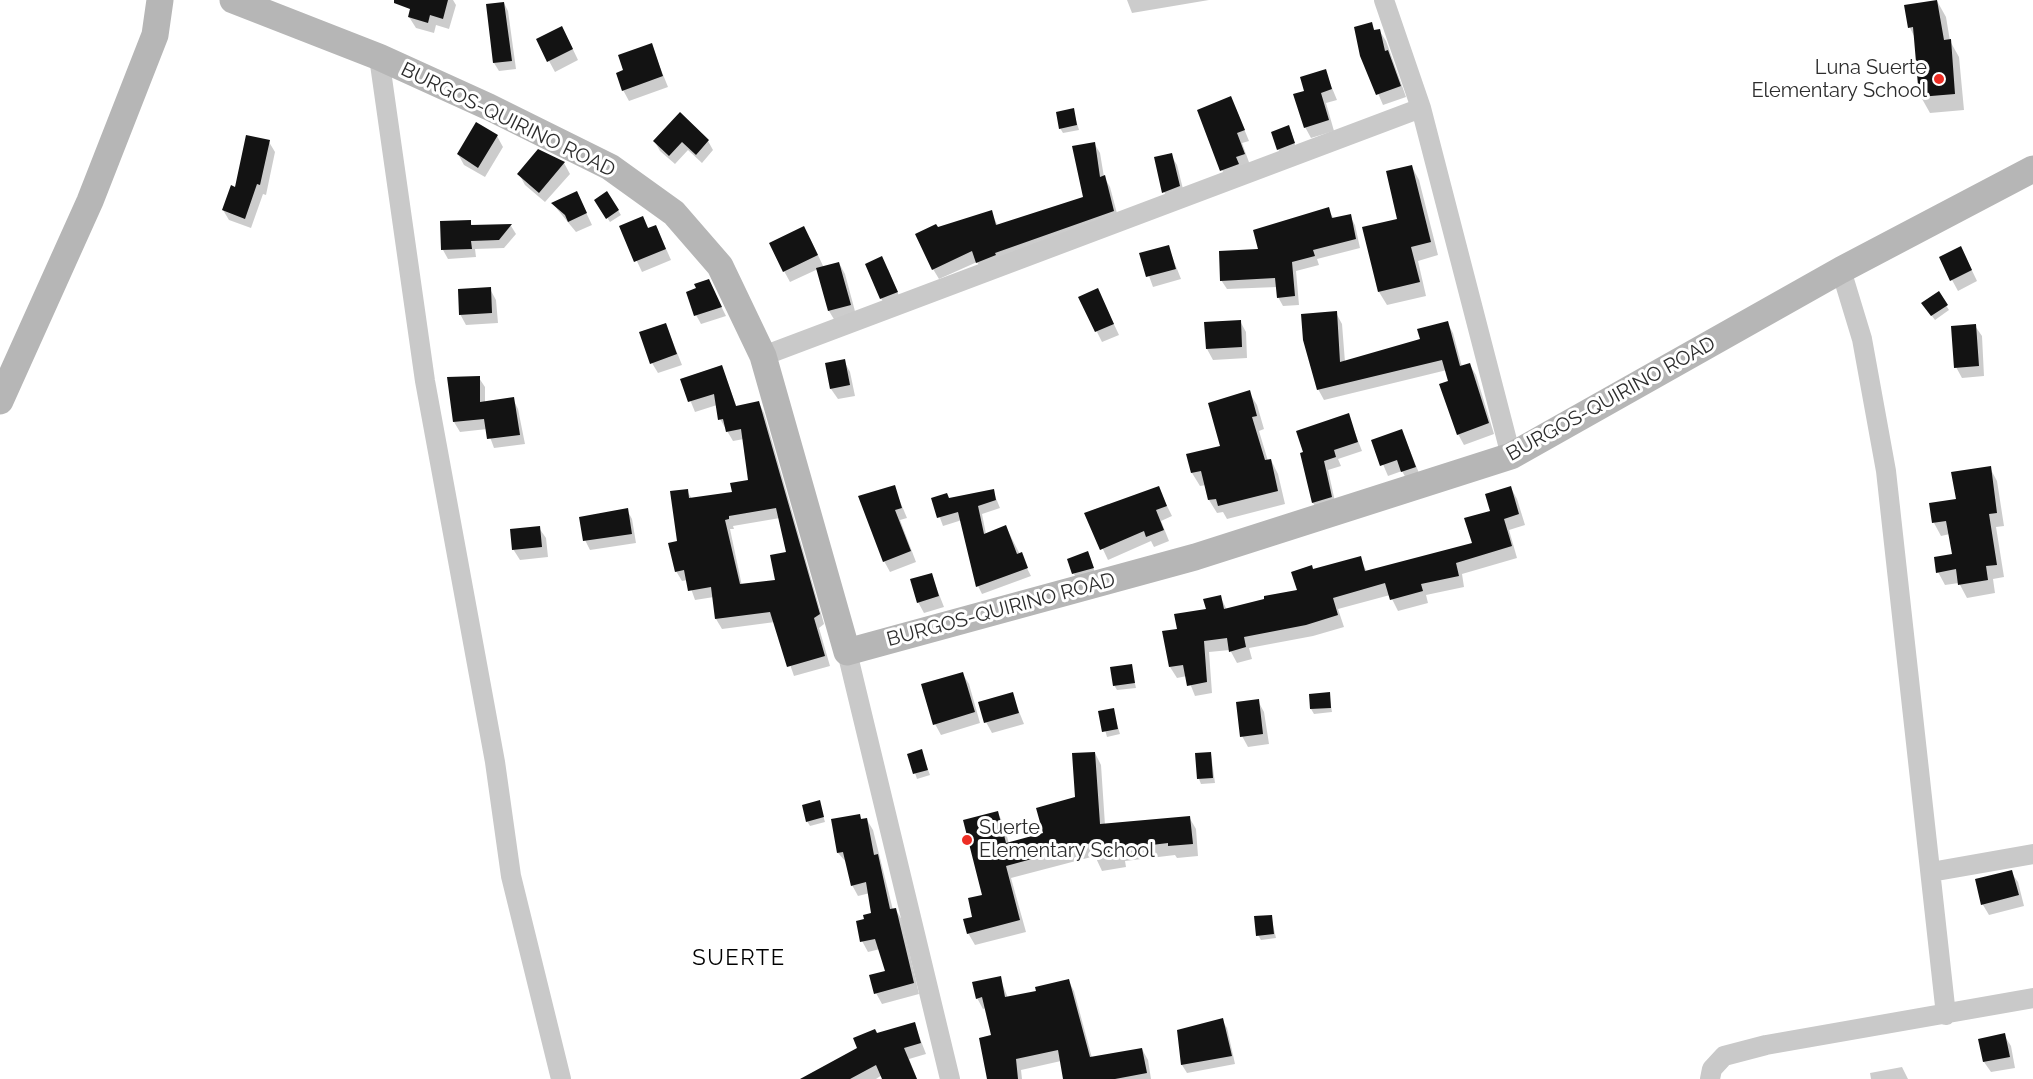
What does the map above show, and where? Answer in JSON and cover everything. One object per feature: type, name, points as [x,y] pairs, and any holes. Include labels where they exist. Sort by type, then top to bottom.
[{"type":"street","points":[[0,401],[90,201],[155,35],[160,0]]},
{"type":"street","name":"BURGOS-QUIRINO ROAD","points":[[233,0],[379,57],[489,107],[610,167],[674,213],[720,266],[763,356],[847,652],[1195,557],[1511,456],[1841,270],[2033,169]]},
{"type":"street","points":[[1384,0],[1420,108],[1511,456]]},
{"type":"street","points":[[379,57],[424,381],[495,762],[511,876],[561,1079]]},
{"type":"street","points":[[763,356],[1420,108]]},
{"type":"street","points":[[1841,270],[1862,339],[1886,471],[1946,1015]]},
{"type":"street","points":[[847,652],[950,1079]]},
{"type":"street","points":[[1930,872],[2033,854]]},
{"type":"street","points":[[1710,1079],[1712,1069],[1724,1056],[1766,1045],[2033,998]]},
{"type":"building","points":[[394,0],[448,0],[443,19],[430,15],[428,23],[408,17],[410,9],[394,3]]},
{"type":"building","points":[[1937,0],[1944,40],[1951,39],[1955,94],[1919,97],[1913,27],[1908,28],[1904,5]]},
{"type":"building","points":[[504,2],[512,61],[493,63],[486,4]]},
{"type":"building","points":[[1372,22],[1374,30],[1380,29],[1385,51],[1388,50],[1401,86],[1376,95],[1360,56],[1354,27]]},
{"type":"building","points":[[562,26],[573,49],[547,62],[536,39]]},
{"type":"building","points":[[652,43],[663,76],[622,91],[616,73],[623,70],[618,55]]},
{"type":"building","points":[[1326,69],[1332,89],[1321,93],[1329,120],[1304,128],[1293,94],[1304,91],[1300,77]]},
{"type":"building","points":[[1231,96],[1245,130],[1237,133],[1245,154],[1236,157],[1239,164],[1220,171],[1197,110]]},
{"type":"building","points":[[1074,108],[1077,125],[1059,129],[1056,112]]},
{"type":"building","points":[[680,112],[709,140],[696,155],[682,142],[669,156],[653,141]]},
{"type":"building","points":[[476,122],[498,135],[478,168],[457,154]]},
{"type":"building","points":[[1289,125],[1295,143],[1277,150],[1271,132]]},
{"type":"building","points":[[246,135],[270,140],[260,185],[257,184],[245,219],[222,210],[231,185],[235,187]]},
{"type":"building","points":[[1095,142],[1100,177],[1105,175],[1114,211],[995,253],[996,255],[976,263],[972,251],[932,270],[915,234],[936,224],[938,227],[992,210],[996,225],[1083,197],[1072,146]]},
{"type":"building","points":[[538,149],[565,162],[539,193],[517,174]]},
{"type":"building","points":[[1172,153],[1180,186],[1162,193],[1154,157]]},
{"type":"building","points":[[1412,165],[1431,242],[1411,247],[1420,282],[1378,292],[1362,227],[1397,219],[1386,171]]},
{"type":"building","points":[[577,191],[587,213],[568,222],[565,215],[551,203]]},
{"type":"building","points":[[607,191],[619,210],[606,219],[594,200]]},
{"type":"building","points":[[1329,207],[1332,218],[1351,214],[1356,239],[1313,250],[1315,256],[1292,262],[1295,296],[1277,298],[1275,278],[1220,281],[1219,251],[1258,249],[1253,230]]},
{"type":"building","points":[[643,216],[648,228],[656,225],[666,249],[634,262],[619,226]]},
{"type":"building","points":[[471,220],[471,225],[512,224],[499,240],[471,241],[472,249],[441,250],[440,221]]},
{"type":"building","points":[[804,226],[818,255],[783,272],[769,243]]},
{"type":"building","points":[[1169,245],[1176,269],[1146,277],[1139,253]]},
{"type":"building","points":[[1961,246],[1972,270],[1950,281],[1939,257]]},
{"type":"building","points":[[882,256],[898,292],[880,299],[865,264]]},
{"type":"building","points":[[839,262],[851,305],[828,311],[816,268]]},
{"type":"building","points":[[709,279],[722,307],[694,316],[686,292],[696,288],[694,284]]},
{"type":"building","points":[[491,287],[492,313],[459,315],[458,289]]},
{"type":"building","points":[[1098,288],[1114,324],[1095,332],[1078,297]]},
{"type":"building","points":[[1939,291],[1948,305],[1931,316],[1921,303]]},
{"type":"building","points":[[1337,311],[1340,362],[1420,339],[1417,329],[1448,321],[1460,366],[1470,363],[1489,423],[1457,435],[1439,384],[1448,381],[1442,360],[1317,390],[1303,340],[1301,314]]},
{"type":"building","points":[[1241,320],[1242,347],[1206,349],[1204,322]]},
{"type":"building","points":[[666,323],[677,354],[650,364],[639,332]]},
{"type":"building","points":[[1976,324],[1979,366],[1954,368],[1951,326]]},
{"type":"building","points":[[845,359],[850,385],[830,389],[825,363]]},
{"type":"building","points":[[722,365],[736,406],[759,401],[820,614],[814,618],[825,656],[787,667],[770,612],[715,619],[711,587],[688,591],[684,570],[675,572],[668,543],[677,541],[670,491],[688,489],[689,498],[732,492],[730,483],[748,480],[741,429],[726,432],[723,419],[718,420],[714,394],[688,402],[680,379]],"holes":[[[776,508],[786,552],[770,555],[775,580],[740,584],[725,520],[729,519],[729,516]]]},
{"type":"building","points":[[480,376],[480,402],[514,397],[520,435],[487,439],[484,419],[453,422],[447,377]]},
{"type":"building","points":[[1250,390],[1257,416],[1252,417],[1265,460],[1271,459],[1278,491],[1218,506],[1216,499],[1208,500],[1201,471],[1191,473],[1186,454],[1220,446],[1208,403]]},
{"type":"building","points":[[1349,413],[1358,442],[1334,450],[1336,457],[1324,461],[1332,497],[1312,503],[1300,453],[1303,452],[1296,431]]},
{"type":"building","points":[[1402,429],[1416,467],[1401,472],[1397,460],[1380,466],[1371,440]]},
{"type":"building","points":[[1991,466],[1997,513],[1989,514],[1997,565],[1986,566],[1988,580],[1958,585],[1956,569],[1936,573],[1934,557],[1952,554],[1946,521],[1932,523],[1929,503],[1956,499],[1951,472]]},
{"type":"building","points":[[895,485],[902,508],[895,510],[911,551],[883,562],[858,496]]},
{"type":"building","points":[[1159,486],[1167,506],[1156,510],[1164,530],[1146,537],[1144,531],[1100,550],[1084,513]]},
{"type":"building","points":[[1511,486],[1519,514],[1504,519],[1512,546],[1456,563],[1459,576],[1421,584],[1423,591],[1390,600],[1385,583],[1333,598],[1338,615],[1306,625],[1244,637],[1246,647],[1229,652],[1227,638],[1204,641],[1207,682],[1187,686],[1183,665],[1169,667],[1162,631],[1177,629],[1174,614],[1206,609],[1203,599],[1221,595],[1224,609],[1264,599],[1264,596],[1297,590],[1291,572],[1312,565],[1313,569],[1361,556],[1365,571],[1472,543],[1464,518],[1490,511],[1485,494]]},
{"type":"building","points":[[994,489],[996,500],[978,506],[984,534],[1006,525],[1017,554],[1022,552],[1028,568],[976,587],[958,512],[937,518],[931,498],[947,493],[949,498]]},
{"type":"building","points":[[628,508],[632,534],[583,541],[579,517]]},
{"type":"building","points":[[540,526],[542,547],[512,550],[510,529]]},
{"type":"building","points":[[1088,551],[1094,568],[1072,574],[1067,559]]},
{"type":"building","points":[[932,573],[939,596],[917,603],[910,579]]},
{"type":"building","points":[[1132,664],[1135,683],[1113,686],[1110,667]]},
{"type":"building","points":[[963,672],[975,712],[933,725],[921,684]]},
{"type":"building","points":[[1013,692],[1019,713],[984,723],[978,702]]},
{"type":"building","points":[[1330,692],[1331,708],[1310,709],[1309,694]]},
{"type":"building","points":[[1259,699],[1263,734],[1240,737],[1236,702]]},
{"type":"building","points":[[1114,708],[1118,729],[1102,732],[1098,711]]},
{"type":"building","points":[[922,749],[928,770],[913,774],[907,754]]},
{"type":"building","points":[[1095,752],[1100,824],[1190,816],[1193,844],[1168,846],[1168,843],[1119,849],[1120,855],[1094,859],[1091,843],[1006,866],[1020,920],[967,934],[963,919],[972,917],[968,898],[982,895],[963,820],[998,811],[1006,843],[1043,833],[1036,808],[1075,797],[1072,753]]},
{"type":"building","points":[[1211,752],[1213,778],[1197,779],[1195,753]]},
{"type":"building","points":[[820,800],[824,817],[806,822],[802,805]]},
{"type":"building","points":[[860,814],[861,819],[867,818],[874,855],[878,854],[890,909],[896,908],[914,983],[874,994],[869,975],[885,971],[875,939],[860,942],[856,921],[864,919],[863,915],[871,913],[866,882],[851,886],[843,852],[837,853],[831,819]]},
{"type":"building","points":[[2012,870],[2019,895],[1981,905],[1975,879]]},
{"type":"building","points":[[1272,915],[1274,934],[1256,936],[1254,916]]},
{"type":"building","points":[[1001,976],[1005,997],[1036,991],[1035,987],[1069,979],[1090,1057],[1142,1048],[1147,1073],[1115,1079],[1063,1079],[1058,1050],[1016,1059],[1018,1079],[987,1079],[979,1038],[991,1035],[982,997],[976,999],[972,982]]},
{"type":"building","points":[[1223,1018],[1232,1056],[1181,1065],[1177,1030]]},
{"type":"building","points":[[915,1022],[921,1043],[904,1048],[917,1079],[882,1079],[876,1065],[850,1079],[800,1079],[857,1048],[853,1038],[875,1029],[877,1033]]},
{"type":"building","points":[[2005,1033],[2010,1057],[1983,1062],[1978,1039]]},
{"type":"place","name":"Luna Suerte Elementary School","points":[[1939,79]]},
{"type":"place","name":"Suerte Elementary School","points":[[967,840]]},
{"type":"district","name":"SUERTE","points":[[739,958]]}]
